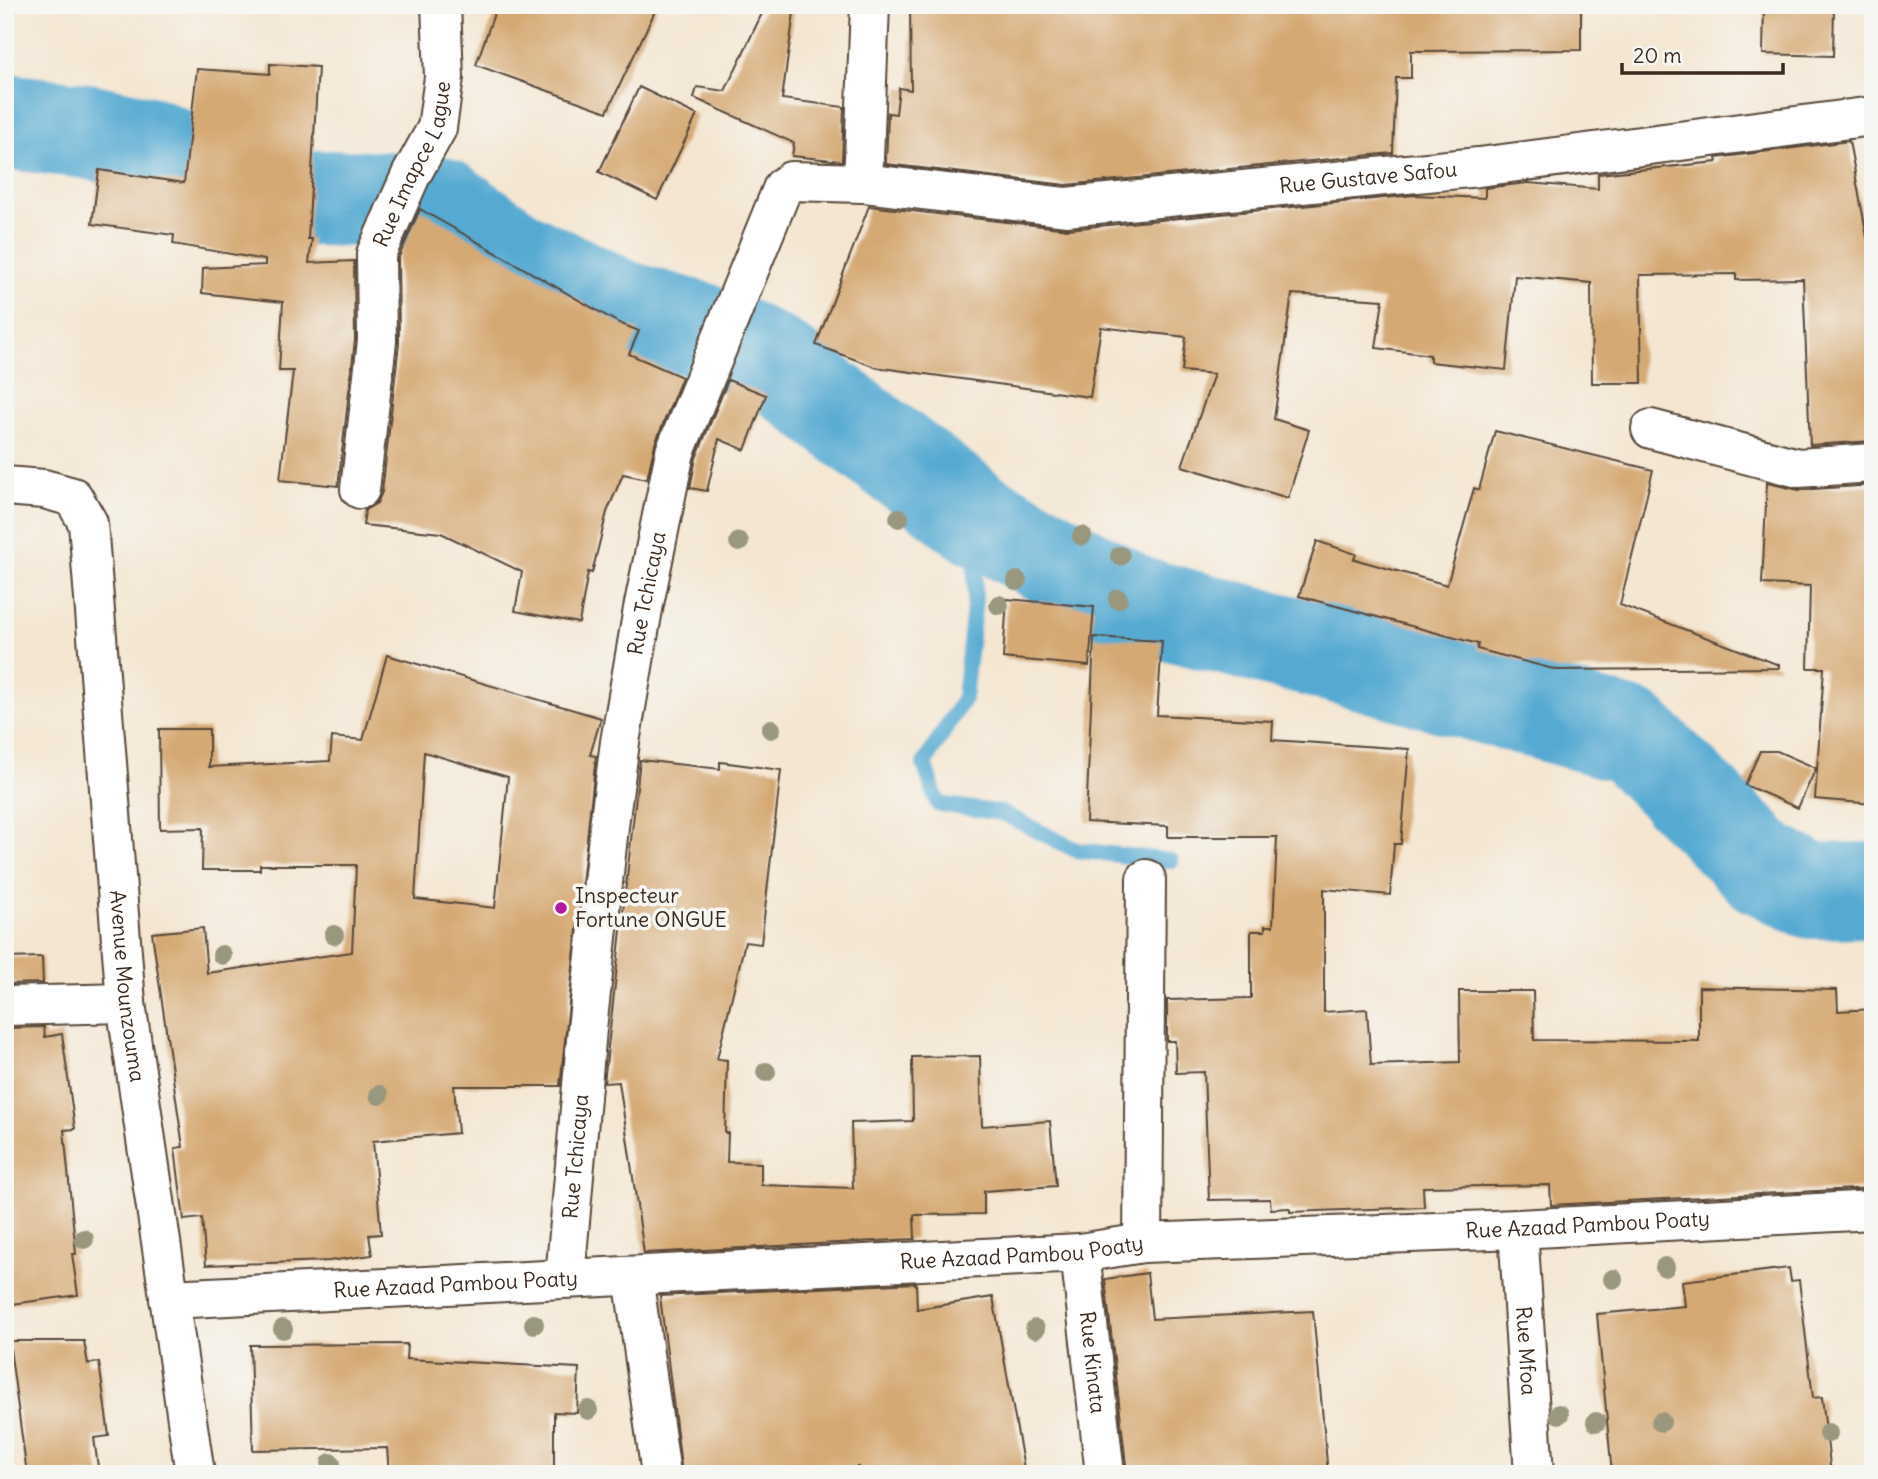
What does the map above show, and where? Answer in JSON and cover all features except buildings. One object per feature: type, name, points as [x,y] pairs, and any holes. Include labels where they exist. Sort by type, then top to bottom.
[{"type":"street","name":"Rue Imapce Lague","points":[[360,489],[377,341],[376,254],[411,175],[437,128],[443,77],[442,5]]},
{"type":"street","points":[[863,183],[870,5]]},
{"type":"street","name":"Rue Gustave Safou","points":[[863,183],[1066,206],[1479,167],[1873,116]]},
{"type":"street","name":"Rue Tchicaya","points":[[565,1278],[587,1029],[620,742],[643,609],[675,452],[783,187],[790,181],[863,183]]},
{"type":"street","points":[[1651,429],[1798,468],[1873,463]]},
{"type":"street","name":"Avenue Mounzouma","points":[[5,486],[44,489],[73,497],[88,523],[127,1003],[195,1474]]},
{"type":"street","points":[[1143,1243],[1146,879]]},
{"type":"street","points":[[5,1006],[127,1003]]},
{"type":"street","name":"Rue Azaad Pambou Poaty","points":[[169,1299],[1080,1253],[1143,1243],[1518,1229],[1873,1210]]},
{"type":"street","name":"Rue Mfoa","points":[[1518,1229],[1534,1474]]},
{"type":"street","name":"Rue Kinata","points":[[1080,1253],[1105,1474]]},
{"type":"street","points":[[633,1276],[661,1474]]},
{"type":"waterway","points":[[5,121],[86,131],[148,144],[209,171],[305,198],[387,199]]},
{"type":"waterway","points":[[411,200],[426,200],[443,206],[518,258],[622,308],[704,331]]},
{"type":"waterway","points":[[737,345],[775,364],[975,516],[1136,604],[1366,663],[1631,737],[1764,868],[1812,891],[1873,890]]},
{"type":"waterway","points":[[975,516],[975,599],[964,698],[924,764],[938,804],[1002,813],[1076,850],[1171,861]]},
{"type":"place","name":"Inspecteur Fortune ONGUE","points":[[561,908]]}]
